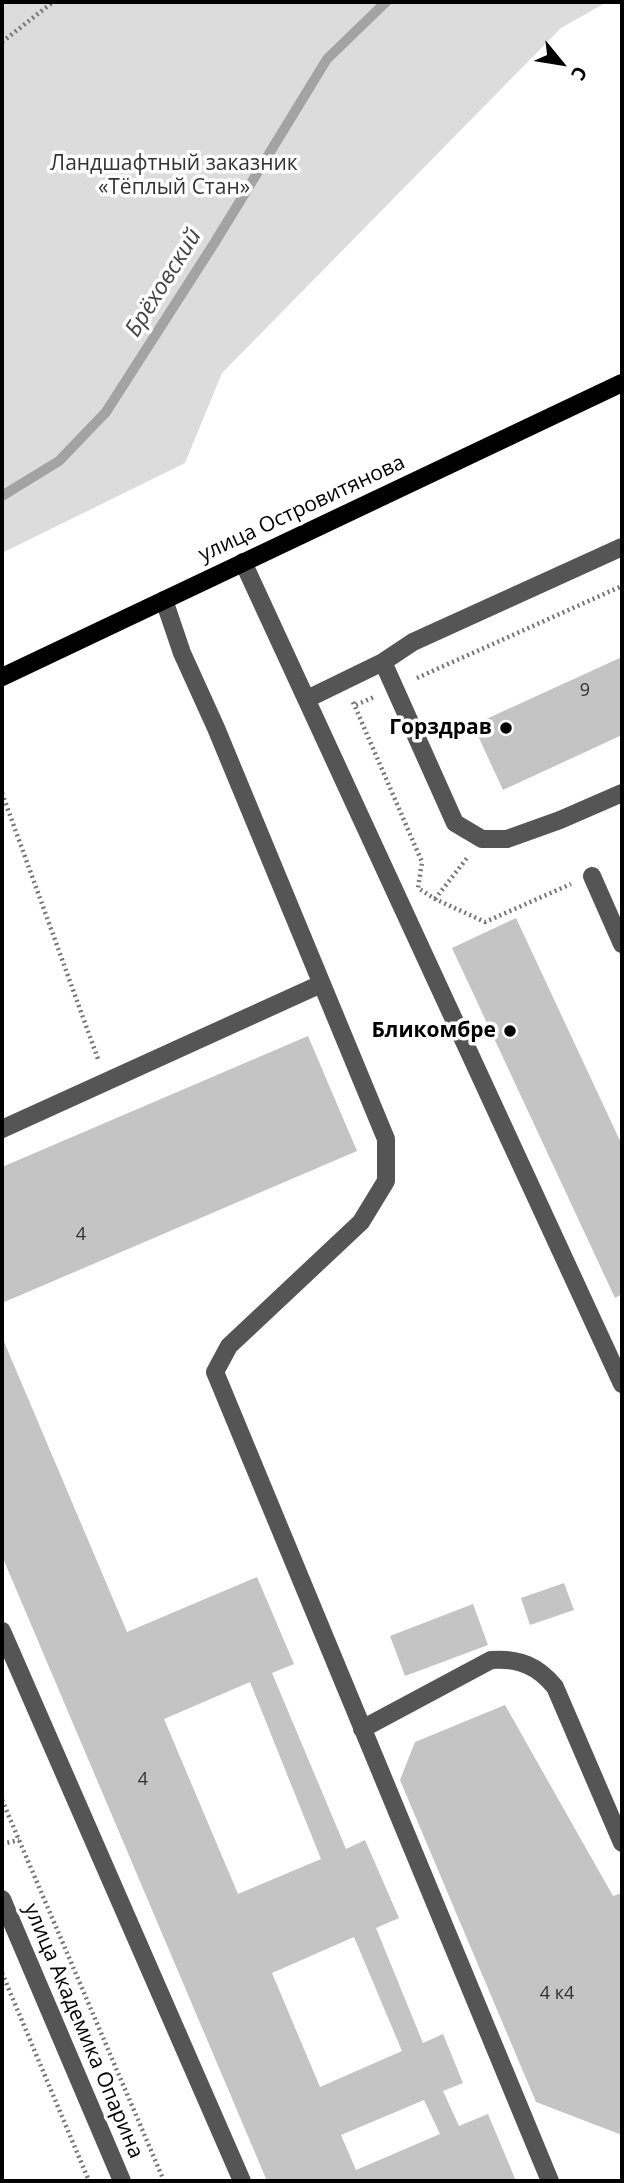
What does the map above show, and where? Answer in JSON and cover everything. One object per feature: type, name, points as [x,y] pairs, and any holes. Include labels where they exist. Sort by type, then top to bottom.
[{"type":"main road","name":"улица Островитянова","points":[[2,677],[622,383]]},
{"type":"street","points":[[307,699],[383,662],[414,642],[622,547]]},
{"type":"street","points":[[243,562],[618,1358],[622,1384]]},
{"type":"street","points":[[164,600],[182,653],[213,719],[386,1139],[387,1181],[361,1222],[229,1346],[215,1373],[550,2181]]},
{"type":"street","points":[[383,662],[455,823],[482,839],[507,839],[622,793]]},
{"type":"street","points":[[592,876],[622,944]]},
{"type":"street","points":[[2,1129],[321,984]]},
{"type":"street","points":[[2,1630],[242,2181]]},
{"type":"street","points":[[362,1729],[491,1660],[508,1659],[528,1664],[544,1673],[555,1687],[622,1843]]},
{"type":"street","name":"улица Академика Опарина","points":[[2,1899],[122,2181]]},
{"type":"path","points":[[2,42],[53,2]]},
{"type":"path","points":[[356,706],[622,586]]},
{"type":"path","points":[[342,683],[356,706],[422,862],[418,888],[435,899],[485,922],[592,876]]},
{"type":"path","points":[[2,793],[106,1082]]},
{"type":"path","points":[[435,899],[482,839]]},
{"type":"path","points":[[2,1800],[164,2181]]},
{"type":"path","points":[[2,1844],[19,1840]]},
{"type":"path","points":[[2,1973],[89,2181]]},
{"type":"green space","name":"Ландшафтный заказник «Тёплый Стан»","points":[[2,2],[607,2],[561,28],[222,373],[185,463],[2,553]]},
{"type":"building","points":[[622,657],[622,735],[503,790],[473,725]]},
{"type":"building","points":[[516,918],[622,1145],[622,1294],[615,1298],[452,948]]},
{"type":"building","points":[[308,1036],[357,1151],[2,1303],[2,1167]]},
{"type":"building","points":[[2,1337],[127,1632],[257,1577],[294,1664],[272,1673],[346,1849],[365,1840],[399,1918],[376,1928],[423,2043],[443,2034],[463,2083],[443,2091],[459,2126],[488,2114],[516,2181],[267,2181],[2,1556]],"holes":[[[250,1682],[321,1859],[238,1894],[164,1719]],[[354,1937],[402,2051],[320,2087],[272,1973]],[[424,2100],[440,2134],[356,2170],[341,2135]]]},
{"type":"building","points":[[564,1583],[574,1610],[530,1625],[521,1598]]},
{"type":"building","points":[[473,1604],[488,1645],[405,1676],[390,1636]]},
{"type":"building","points":[[505,1705],[613,1896],[622,1893],[622,2135],[536,2102],[400,1780],[415,1742]]},
{"type":"waterway","name":"Брёховский","points":[[2,496],[59,461],[106,412],[215,242],[327,59],[386,2]]},
{"type":"place","name":"Горздрав","points":[[506,728]]},
{"type":"place","name":"Бликомбре","points":[[510,1031]]}]
